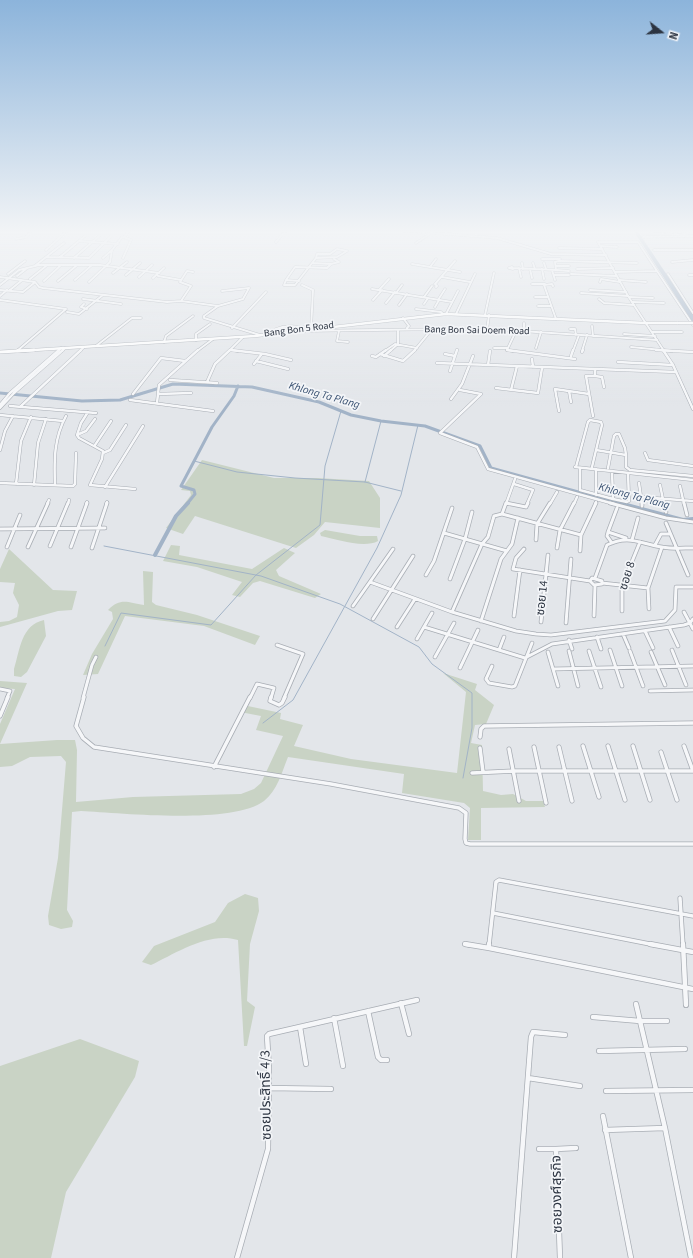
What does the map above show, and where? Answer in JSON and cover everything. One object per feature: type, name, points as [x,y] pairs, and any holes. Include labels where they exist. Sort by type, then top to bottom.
[{"type":"main road","name":"Bang Bon 5 Road","points":[[0,352],[243,337],[311,328],[444,314],[693,324]]},
{"type":"street","points":[[0,290],[23,292],[27,289]]},
{"type":"street","points":[[54,289],[167,302],[182,301],[218,306]]},
{"type":"street","points":[[182,301],[190,289]]},
{"type":"street","points":[[222,291],[243,289]]},
{"type":"street","points":[[249,289],[246,296],[243,298],[218,306],[203,318],[232,328],[260,335]]},
{"type":"street","points":[[277,333],[276,329],[281,327],[311,328],[313,290],[311,289]]},
{"type":"street","points":[[372,289],[452,302]]},
{"type":"street","points":[[386,303],[398,289]]},
{"type":"street","points":[[424,297],[430,289]]},
{"type":"street","points":[[434,307],[445,289]]},
{"type":"street","points":[[456,314],[467,289]]},
{"type":"street","points":[[487,330],[487,315],[491,289]]},
{"type":"street","points":[[546,289],[556,318]]},
{"type":"street","points":[[624,289],[673,365],[692,403],[693,409]]},
{"type":"street","points":[[0,296],[9,290]]},
{"type":"street","points":[[374,300],[381,290]]},
{"type":"street","points":[[590,290],[626,292]]},
{"type":"street","points":[[671,290],[678,290],[693,313]]},
{"type":"street","points":[[671,290],[693,324]]},
{"type":"street","points":[[416,309],[441,312],[444,314],[458,291]]},
{"type":"street","points":[[232,328],[266,292]]},
{"type":"street","points":[[581,293],[653,298]]},
{"type":"street","points":[[399,305],[407,294]]},
{"type":"street","points":[[0,300],[66,309],[66,312],[79,314],[103,295]]},
{"type":"street","points":[[535,297],[548,296]]},
{"type":"street","points":[[424,304],[428,298]]},
{"type":"street","points":[[83,299],[121,304]]},
{"type":"street","points":[[599,299],[604,303],[633,304],[664,302]]},
{"type":"street","points":[[84,304],[81,307],[87,309]]},
{"type":"street","points":[[538,306],[551,306]]},
{"type":"street","points":[[17,351],[66,312]]},
{"type":"street","points":[[164,342],[166,336],[193,316]]},
{"type":"street","points":[[96,346],[132,318],[141,318]]},
{"type":"street","points":[[403,318],[409,326],[407,328]]},
{"type":"street","points":[[524,323],[524,331]]},
{"type":"street","points":[[196,340],[196,334],[210,324]]},
{"type":"street","points":[[592,326],[593,336]]},
{"type":"street","points":[[570,329],[575,329],[577,335],[571,356]]},
{"type":"street","points":[[384,356],[398,344],[398,330]]},
{"type":"street","points":[[380,354],[403,362],[432,330]]},
{"type":"street","name":"Bang Bon Sai Doem Road","points":[[296,331],[487,330],[657,340]]},
{"type":"street","points":[[339,331],[336,341],[348,342]]},
{"type":"street","points":[[507,348],[516,331]]},
{"type":"street","points":[[536,348],[541,332]]},
{"type":"street","points":[[652,332],[682,332]]},
{"type":"street","points":[[624,334],[655,336]]},
{"type":"street","points":[[582,352],[586,335]]},
{"type":"street","points":[[206,382],[216,364],[243,337]]},
{"type":"street","points":[[157,403],[159,385],[185,361],[213,339]]},
{"type":"street","points":[[372,356],[376,357],[393,345],[398,344],[417,348]]},
{"type":"street","points":[[21,406],[84,347]]},
{"type":"street","points":[[631,347],[664,351],[693,352]]},
{"type":"street","points":[[0,408],[16,389],[63,348]]},
{"type":"street","points":[[494,348],[507,348],[508,350],[575,359]]},
{"type":"street","points":[[230,350],[261,355],[266,354],[291,360]]},
{"type":"street","points":[[450,371],[457,350]]},
{"type":"street","points":[[488,365],[490,351]]},
{"type":"street","points":[[445,354],[455,356]]},
{"type":"street","points":[[254,364],[261,355]]},
{"type":"street","points":[[451,399],[460,390],[474,356]]},
{"type":"street","points":[[133,394],[161,358],[185,361]]},
{"type":"street","points":[[532,359],[533,367]]},
{"type":"street","points":[[256,361],[288,369]]},
{"type":"street","points":[[618,362],[673,365]]},
{"type":"street","points":[[437,363],[676,372]]},
{"type":"street","points":[[511,390],[517,366]]},
{"type":"street","points":[[496,388],[538,393],[542,368]]},
{"type":"street","points":[[595,370],[595,376]]},
{"type":"street","points":[[593,416],[586,376],[602,377],[604,387]]},
{"type":"street","points":[[170,380],[217,383]]},
{"type":"street","points":[[559,411],[555,389],[589,394]]},
{"type":"street","points":[[460,390],[481,394],[441,432],[477,447],[489,470],[693,524]]},
{"type":"street","points":[[569,391],[571,402]]},
{"type":"street","points":[[158,392],[191,392]]},
{"type":"street","points":[[130,400],[213,411]]},
{"type":"street","points":[[0,405],[5,401]]},
{"type":"street","points":[[10,406],[96,413]]},
{"type":"street","points":[[88,412],[79,426],[77,435],[79,439],[95,445],[103,451],[104,456],[92,477],[90,485],[105,488],[135,489]]},
{"type":"street","points":[[0,415],[63,421]]},
{"type":"street","points":[[0,450],[5,431],[13,416]]},
{"type":"street","points":[[55,485],[55,449],[59,428],[66,416]]},
{"type":"street","points":[[16,484],[21,441],[25,428],[31,417]]},
{"type":"street","points":[[34,485],[38,437],[46,419]]},
{"type":"street","points":[[77,435],[86,431],[95,419]]},
{"type":"street","points":[[592,467],[602,423],[589,420],[577,467],[580,489],[596,495],[627,502],[629,501],[628,473]]},
{"type":"street","points":[[95,445],[111,421]]},
{"type":"street","points":[[103,453],[110,450],[126,425]]},
{"type":"street","points":[[105,488],[143,426]]},
{"type":"street","points":[[608,468],[614,436],[618,434],[625,448],[626,467],[630,470],[693,476]]},
{"type":"street","points":[[596,450],[626,455]]},
{"type":"street","points":[[0,484],[71,486],[75,484],[76,453]]},
{"type":"street","points":[[646,453],[648,460],[693,466]]},
{"type":"street","points":[[577,467],[693,480]]},
{"type":"street","points":[[596,469],[596,495]]},
{"type":"street","points":[[612,471],[613,499]]},
{"type":"street","points":[[502,514],[515,479]]},
{"type":"street","points":[[639,483],[642,506]]},
{"type":"street","points":[[506,503],[526,507],[534,490],[514,484]]},
{"type":"street","points":[[660,485],[666,512]]},
{"type":"street","points":[[680,486],[687,515]]},
{"type":"street","points":[[536,540],[537,524],[557,492]]},
{"type":"street","points":[[558,548],[560,530],[577,497]]},
{"type":"street","points":[[641,497],[693,501]]},
{"type":"street","points":[[28,547],[49,500]]},
{"type":"street","points":[[50,546],[69,500]]},
{"type":"street","points":[[71,547],[88,502]]},
{"type":"street","points":[[92,548],[97,528],[107,502]]},
{"type":"street","points":[[580,550],[580,535],[596,502]]},
{"type":"street","points":[[426,575],[434,561],[452,508]]},
{"type":"street","points":[[612,543],[607,536],[617,508]]},
{"type":"street","points":[[450,580],[465,539],[472,512]]},
{"type":"street","points":[[452,612],[482,544],[488,537],[494,516],[502,514],[580,535]]},
{"type":"street","points":[[7,547],[20,515]]},
{"type":"street","points":[[481,621],[501,559],[512,544],[518,518]]},
{"type":"street","points":[[632,540],[638,518]]},
{"type":"street","points":[[666,523],[678,548],[688,575]]},
{"type":"street","points":[[0,529],[105,528]]},
{"type":"street","points":[[608,532],[628,539],[662,547],[693,548]]},
{"type":"street","points":[[444,533],[507,550]]},
{"type":"street","points":[[655,545],[661,534],[670,534]]},
{"type":"street","points":[[590,581],[592,578],[595,578],[607,545],[620,539],[628,539]]},
{"type":"street","name":"ซอย 8","points":[[622,611],[622,586],[640,542]]},
{"type":"street","points":[[650,609],[648,588],[662,547]]},
{"type":"street","points":[[524,548],[516,558],[513,569],[590,581],[595,586],[594,616]]},
{"type":"street","points":[[353,606],[393,549]]},
{"type":"street","name":"ซอย 14","points":[[541,622],[548,555]]},
{"type":"street","points":[[373,619],[413,556]]},
{"type":"street","points":[[566,623],[571,559]]},
{"type":"street","points":[[514,616],[520,570]]},
{"type":"street","points":[[595,578],[601,580],[602,583],[648,588]]},
{"type":"street","points":[[370,582],[481,621],[516,631],[551,636],[665,621],[673,616],[676,608],[676,587],[693,587]]},
{"type":"street","points":[[595,586],[599,586],[602,583]]},
{"type":"street","points":[[397,627],[415,599]]},
{"type":"street","points":[[684,612],[693,629]]},
{"type":"street","points":[[417,639],[432,613]]},
{"type":"street","points":[[424,627],[525,658],[547,646],[569,640],[669,627],[690,623],[693,619]]},
{"type":"street","points":[[436,658],[454,622]]},
{"type":"street","points":[[669,627],[678,646]]},
{"type":"street","points":[[460,668],[478,630]]},
{"type":"street","points":[[645,631],[653,648]]},
{"type":"street","points":[[623,634],[637,667],[643,686]]},
{"type":"street","points":[[499,650],[504,637]]},
{"type":"street","points":[[597,637],[601,649]]},
{"type":"street","points":[[569,640],[578,686]]},
{"type":"street","points":[[492,666],[486,679],[487,681],[489,683],[512,687],[516,684],[532,643]]},
{"type":"street","points":[[214,767],[257,684],[274,688],[270,700],[271,703],[279,705],[282,703],[303,654],[277,645]]},
{"type":"street","points":[[589,650],[601,687]]},
{"type":"street","points":[[610,650],[622,686]]},
{"type":"street","points":[[672,650],[686,685]]},
{"type":"street","points":[[548,652],[558,686]]},
{"type":"street","points":[[651,652],[665,686]]},
{"type":"street","points":[[96,657],[92,665],[76,726],[78,731],[90,745],[94,747],[214,767],[331,784],[459,808],[466,813],[465,839],[466,843],[470,844],[693,844]]},
{"type":"street","points":[[553,669],[693,666]]},
{"type":"street","points":[[0,690],[10,690],[0,716]]},
{"type":"street","points":[[650,691],[693,690]]},
{"type":"street","points":[[480,737],[481,729],[484,726],[693,722]]},
{"type":"street","points":[[583,746],[599,797]]},
{"type":"street","points":[[608,746],[625,800]]},
{"type":"street","points":[[633,746],[650,800]]},
{"type":"street","points":[[472,773],[514,771],[693,771],[684,746]]},
{"type":"street","points":[[534,747],[546,803]]},
{"type":"street","points":[[559,747],[572,801]]},
{"type":"street","points":[[480,748],[483,772]]},
{"type":"street","points":[[509,748],[519,801]]},
{"type":"street","points":[[660,752],[677,800]]},
{"type":"street","points":[[489,948],[496,882],[499,880],[693,916]]},
{"type":"street","points":[[680,898],[686,1005]]},
{"type":"street","points":[[493,913],[693,952]]},
{"type":"street","points":[[465,944],[693,989]]},
{"type":"street","name":"ซอยประสิทธิ์ 4/3","points":[[237,1258],[267,1154],[269,1088],[267,1036],[269,1034],[300,1026],[417,1000]]},
{"type":"street","points":[[401,1003],[409,1034]]},
{"type":"street","points":[[636,1004],[692,1250],[691,1258]]},
{"type":"street","points":[[368,1011],[378,1057],[381,1060],[387,1060]]},
{"type":"street","points":[[593,1017],[640,1021],[667,1021]]},
{"type":"street","points":[[334,1018],[343,1066]]},
{"type":"street","points":[[300,1026],[306,1064]]},
{"type":"street","points":[[514,1258],[531,1037],[533,1032],[565,1035]]},
{"type":"street","points":[[599,1050],[685,1049]]},
{"type":"street","points":[[528,1078],[580,1086]]},
{"type":"street","points":[[269,1088],[331,1089]]},
{"type":"street","points":[[606,1091],[693,1090]]},
{"type":"street","points":[[603,1116],[631,1258]]},
{"type":"street","points":[[605,1130],[665,1128]]},
{"type":"street","name":"ซอยวงศ์สุรกิจ","points":[[560,1258],[556,1149],[576,1148]]},
{"type":"street","points":[[539,1149],[556,1149]]},
{"type":"green space","points":[[202,460],[274,478],[317,478],[369,481],[380,498],[380,528],[325,522],[314,535],[296,548],[195,516],[183,534],[166,528],[191,495],[190,491],[181,490]]},
{"type":"green space","points":[[325,530],[360,536],[377,536],[378,541],[358,544],[342,541],[321,536],[320,533]]},
{"type":"green space","points":[[171,545],[180,546],[179,555],[252,569],[284,548],[295,553],[276,570],[279,576],[321,594],[315,598],[260,581],[253,583],[240,597],[232,595],[242,582],[197,567],[163,561]]},
{"type":"green space","points":[[9,549],[53,590],[77,591],[72,610],[58,611],[0,627],[0,622],[9,621],[17,617],[19,605],[13,593],[15,583],[0,582],[0,569]]},
{"type":"green space","points":[[143,571],[153,572],[152,602],[156,605],[197,615],[260,636],[255,645],[204,626],[125,616],[98,674],[83,675],[92,654],[113,619],[112,612],[108,610],[117,603],[121,602],[144,605]]},
{"type":"green space","points":[[44,620],[46,636],[27,672],[21,677],[14,676],[14,669],[20,646],[26,633],[30,627]]},
{"type":"green space","points":[[443,673],[477,684],[475,690],[494,705],[486,724],[475,725],[471,743],[482,745],[483,791],[501,795],[513,794],[526,801],[543,801],[545,807],[481,808],[481,840],[468,840],[470,808],[464,803],[402,793],[404,774],[288,757],[279,781],[269,797],[249,808],[228,813],[176,816],[81,811],[72,812],[67,910],[73,921],[72,927],[61,929],[49,925],[48,916],[58,858],[66,762],[61,756],[30,757],[12,766],[0,767],[0,744],[75,740],[77,750],[76,802],[133,797],[241,794],[254,789],[261,783],[283,736],[256,730],[261,716],[240,712],[243,705],[281,713],[280,719],[303,725],[294,746],[351,759],[457,773],[466,692]]},
{"type":"green space","points":[[0,681],[27,683],[0,744],[0,724],[15,689],[0,688]]},
{"type":"green space","points":[[245,894],[258,898],[259,911],[250,944],[247,1001],[255,1007],[247,1046],[244,1046],[238,940],[216,938],[182,949],[151,965],[142,962],[154,946],[215,922],[228,903]]},
{"type":"green space","points":[[80,1039],[139,1061],[135,1077],[66,1192],[51,1258],[0,1258],[0,1066]]},
{"type":"water","points":[[671,289],[676,289],[693,314],[693,323]]},
{"type":"waterway","name":"Khlong Ta Plang","points":[[0,393],[82,401],[120,400],[173,384],[238,386]]},
{"type":"waterway","points":[[187,504],[195,494],[194,490],[181,486],[212,427],[234,396],[238,386]]},
{"type":"waterway","name":"Khlong Ta Plang","points":[[238,386],[252,387],[319,402],[351,415],[381,421],[425,426],[480,446],[491,468],[622,504]]},
{"type":"waterway","points":[[324,480],[325,466],[341,411]]},
{"type":"waterway","points":[[365,482],[381,421]]},
{"type":"waterway","points":[[345,607],[377,548],[401,495],[418,425]]},
{"type":"waterway","points":[[194,461],[237,472],[324,480]]},
{"type":"waterway","points":[[256,575],[320,525],[324,480]]},
{"type":"waterway","points":[[324,480],[365,482]]},
{"type":"waterway","points":[[365,482],[401,491]]},
{"type":"waterway","points":[[155,555],[176,516],[188,503]]},
{"type":"waterway","name":"Khlong Ta Plang","points":[[619,503],[683,520],[693,519]]},
{"type":"waterway","points":[[104,546],[256,575]]},
{"type":"waterway","points":[[105,646],[121,613],[211,625],[256,575]]},
{"type":"waterway","points":[[256,575],[345,607]]},
{"type":"waterway","points":[[263,723],[293,700],[345,607]]},
{"type":"waterway","points":[[345,607],[419,647],[432,664],[472,693],[472,728],[463,778]]}]
